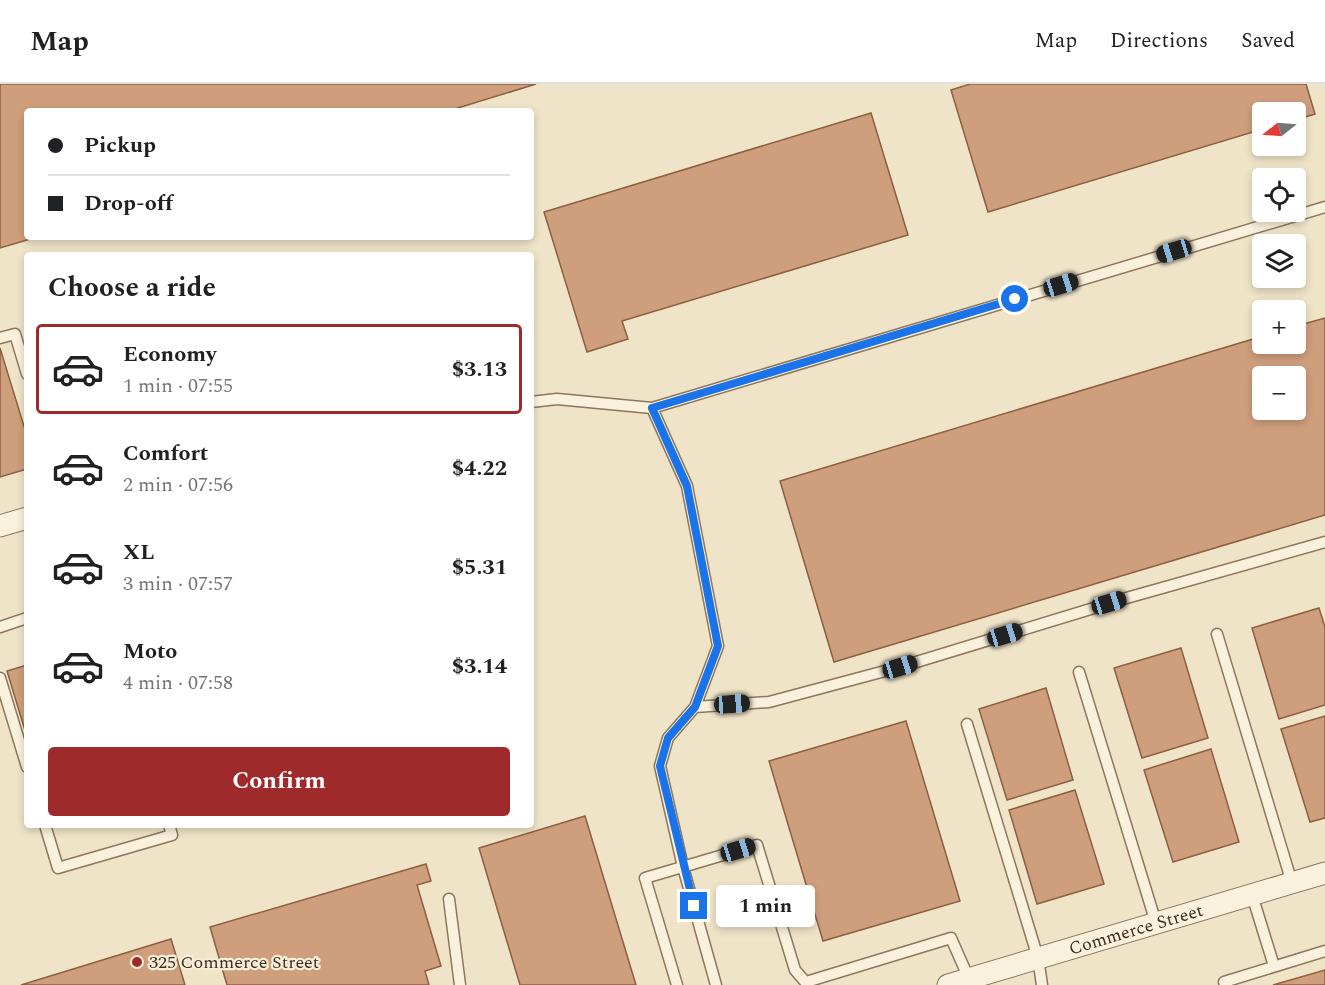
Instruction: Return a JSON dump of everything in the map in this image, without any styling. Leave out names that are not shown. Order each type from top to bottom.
[{"type":"street","points":[[0,526],[24,519]]},
{"type":"street","name":"Commerce Street","points":[[948,985],[1325,873]]},
{"type":"lane","points":[[534,402],[557,399],[652,408],[1325,207]]},
{"type":"lane","points":[[0,338],[15,334],[24,364]]},
{"type":"lane","points":[[652,408],[687,486],[718,646],[695,707],[668,738],[660,766],[683,867],[716,985]]},
{"type":"lane","points":[[695,707],[769,702],[900,667],[1130,597],[1325,542]]},
{"type":"lane","points":[[0,627],[24,619]]},
{"type":"lane","points":[[1216,634],[1292,883]]},
{"type":"lane","points":[[1079,672],[1156,923]]},
{"type":"lane","points":[[0,678],[24,757]]},
{"type":"lane","points":[[967,724],[1038,958],[1042,985]]},
{"type":"lane","points":[[46,828],[58,868],[172,835],[170,828]]},
{"type":"lane","points":[[677,985],[645,878],[757,845],[795,970],[807,984],[951,938],[969,979]]},
{"type":"lane","points":[[1252,895],[1274,966]]},
{"type":"lane","points":[[449,899],[460,985]]},
{"type":"lane","points":[[1224,982],[1325,951]]},
{"type":"building","points":[[0,84],[536,84],[458,108],[24,108],[24,240],[27,240],[0,248]]},
{"type":"building","points":[[970,84],[1306,84],[1315,114],[1306,117],[1306,102],[1252,102],[1252,132],[988,212],[951,90]]},
{"type":"building","points":[[871,113],[908,235],[622,321],[628,339],[587,352],[544,212]]},
{"type":"building","points":[[1325,318],[1325,515],[834,662],[780,481],[1252,339],[1252,354],[1306,354],[1306,323]]},
{"type":"building","points":[[0,348],[24,426],[24,470],[0,477]]},
{"type":"building","points":[[1319,608],[1325,627],[1325,705],[1279,719],[1252,628]]},
{"type":"building","points":[[1181,648],[1208,738],[1142,758],[1114,668]]},
{"type":"building","points":[[24,666],[24,727],[7,671]]},
{"type":"building","points":[[1046,688],[1073,780],[1007,800],[979,709]]},
{"type":"building","points":[[1325,716],[1325,818],[1310,822],[1281,729]]},
{"type":"building","points":[[906,721],[960,901],[823,941],[769,761]]},
{"type":"building","points":[[1211,749],[1239,842],[1173,862],[1144,770]]},
{"type":"building","points":[[1075,790],[1104,884],[1037,904],[1009,810]]},
{"type":"building","points":[[585,816],[636,985],[520,985],[479,848]]},
{"type":"building","points":[[426,864],[431,881],[417,885],[441,966],[425,971],[429,985],[227,985],[210,927]]},
{"type":"building","name":"325 Commerce Street","points":[[171,939],[185,985],[21,985]]},
{"type":"building","points":[[1325,970],[1325,985],[1273,985]]},
{"type":"place","name":"325 Commerce Street","points":[[137,962]]},
{"type":"route","points":[[694,906],[660,766],[668,738],[695,707],[718,646],[687,486],[652,408],[1015,299]]}]
